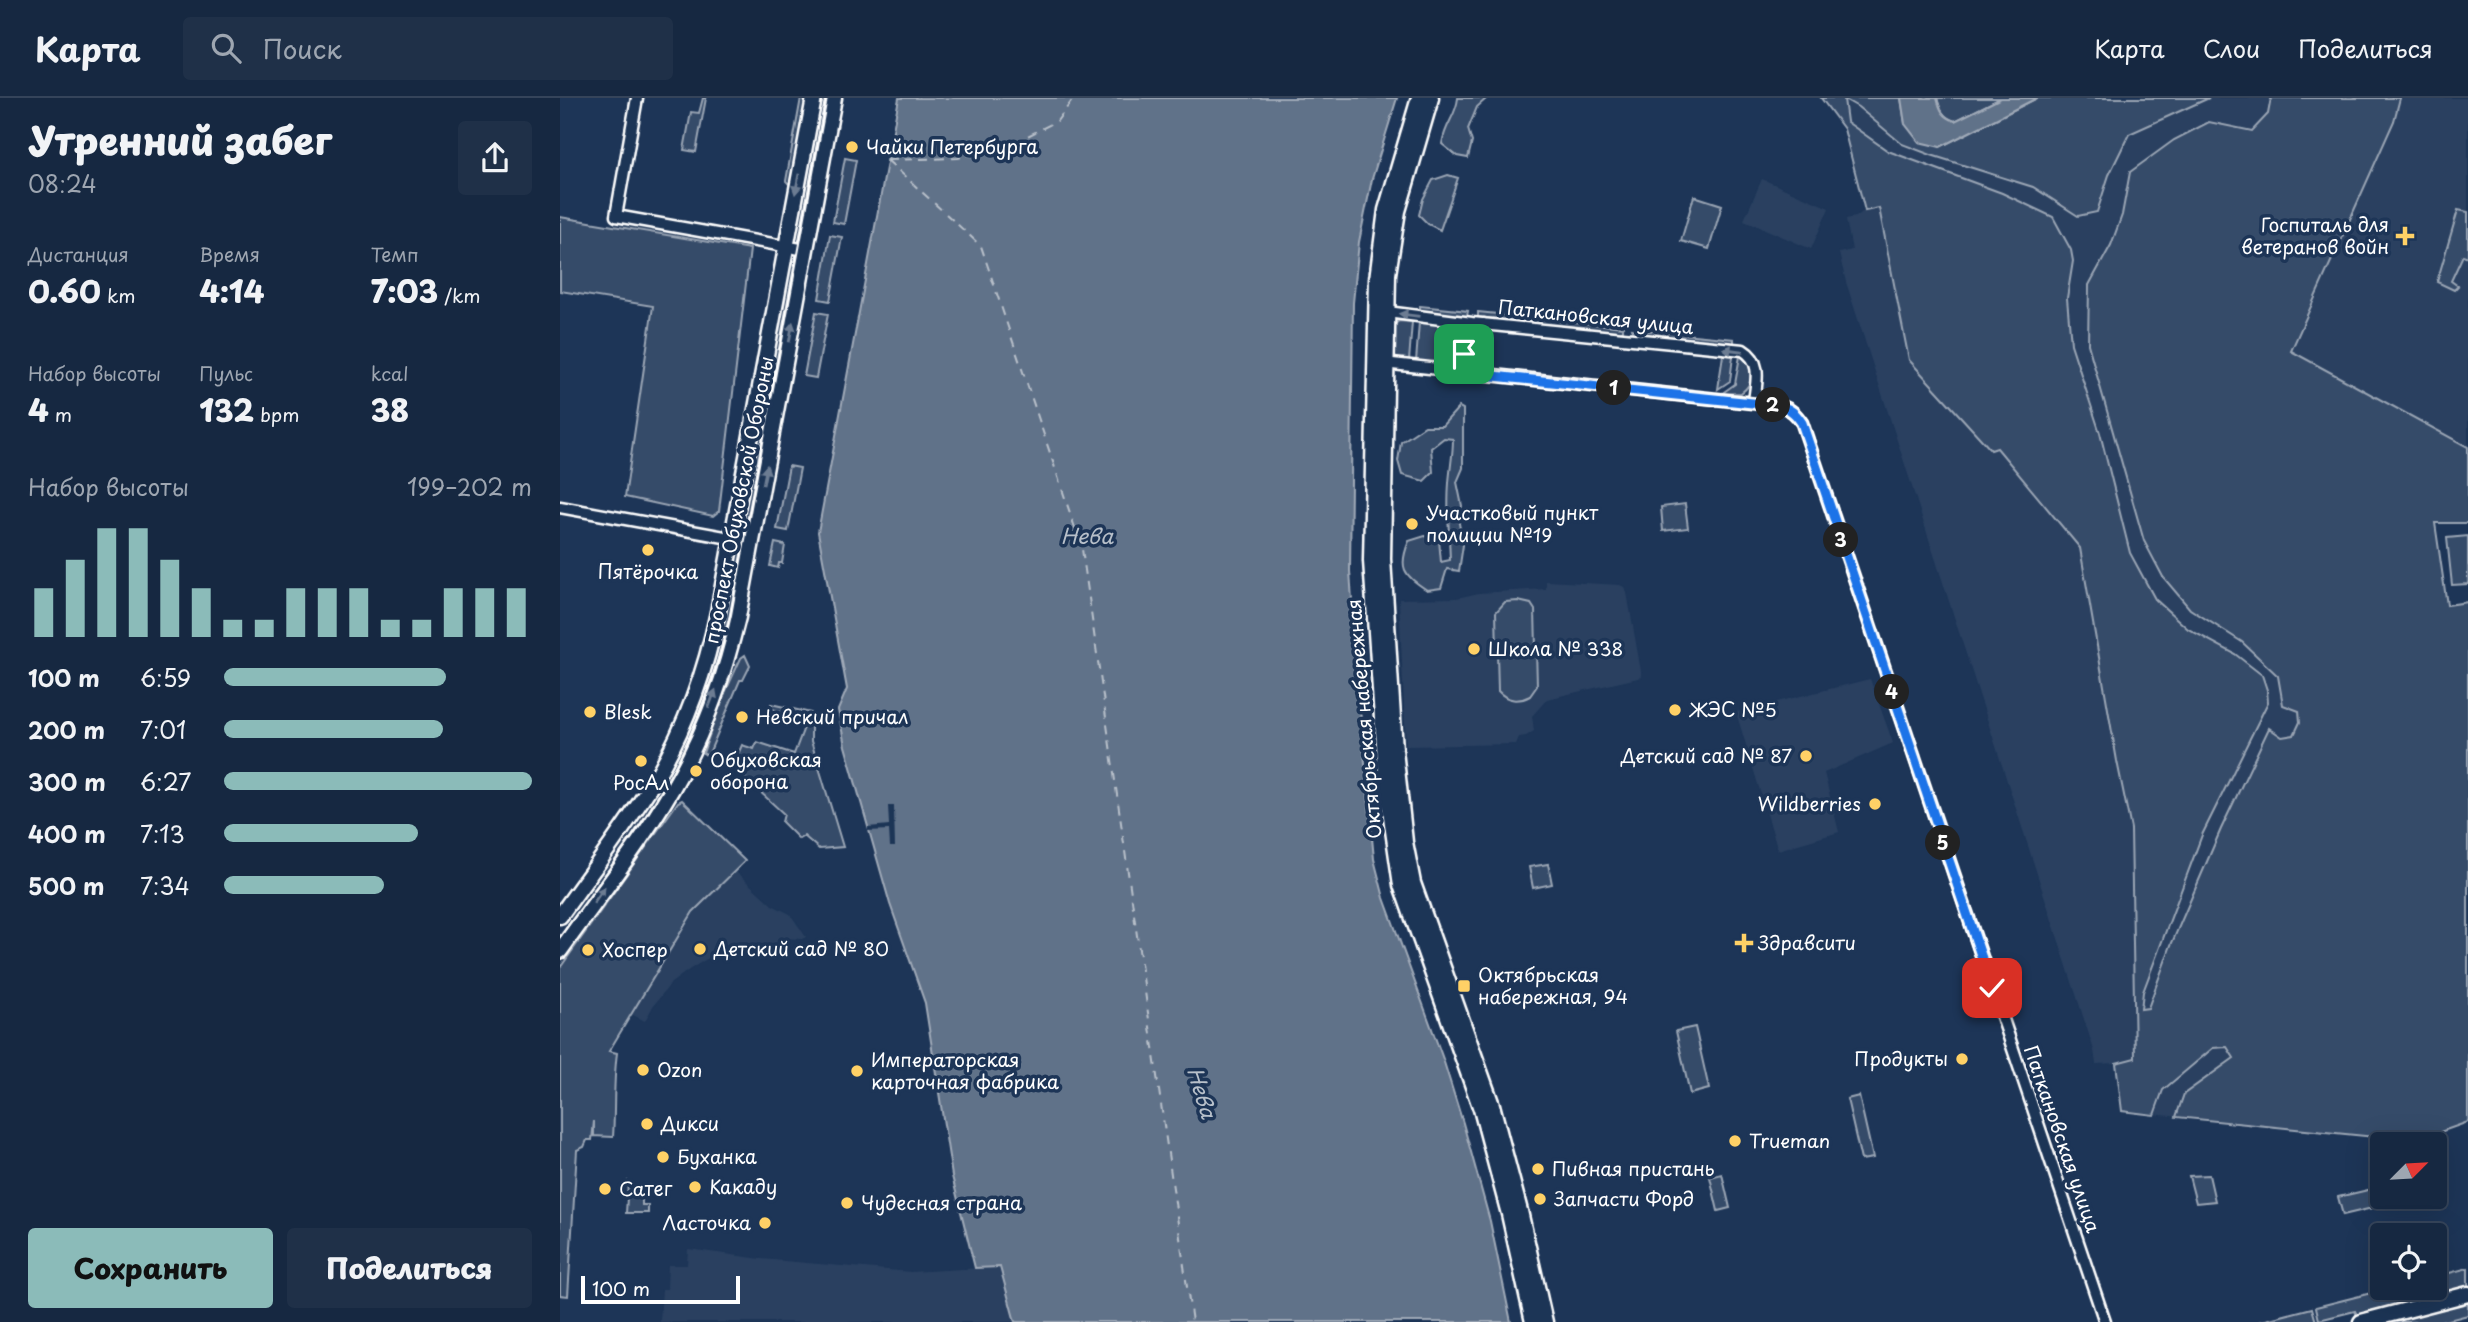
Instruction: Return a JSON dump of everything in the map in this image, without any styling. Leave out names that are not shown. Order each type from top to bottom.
[{"type":"main road","name":"проспект Обуховской Обороны","points":[[560,916],[653,782],[693,699],[713,639],[814,98]]},
{"type":"main road","name":"проспект Обуховской Обороны","points":[[560,951],[656,814],[692,752],[731,644],[834,98]]},
{"type":"main road","name":"Октябрьская набережная","points":[[1419,98],[1386,210],[1377,279],[1385,606],[1395,750],[1406,853],[1420,905],[1484,1078],[1501,1133],[1545,1322]]},
{"type":"main road","name":"Октябрьская набережная","points":[[1431,98],[1398,211],[1388,274],[1371,496],[1372,593],[1383,743],[1393,844],[1401,885],[1482,1109],[1533,1322]]},
{"type":"main road","points":[[2361,1322],[2468,1294]]},
{"type":"street","points":[[637,98],[616,216],[806,250]]},
{"type":"street","name":"Паткановская улица","points":[[1387,312],[1743,350],[1756,362],[1754,402]]},
{"type":"street","points":[[1484,375],[1472,365],[1463,348],[1468,335],[1485,323]]},
{"type":"street","name":"Паткановская улица","points":[[1381,363],[1754,402],[1790,409],[1802,423],[2105,1322]]},
{"type":"street","points":[[560,507],[752,542]]},
{"type":"shaded area","points":[[703,98],[706,98],[696,152],[684,150],[691,112],[699,113]]},
{"type":"shaded area","points":[[801,98],[807,98],[789,184],[786,181]]},
{"type":"shaded area","points":[[1458,98],[1487,98],[1477,107],[1468,129],[1472,142],[1468,158],[1457,156],[1442,144]]},
{"type":"shaded area","points":[[1821,98],[2468,98],[2468,523],[2435,523],[2447,605],[2468,602],[2468,1122],[2440,1132],[2370,1132],[2370,1136],[2122,1111],[2116,1063],[2096,1064],[2094,1050],[1846,282],[1839,253],[1852,250],[1846,219],[1856,217],[1865,210],[1844,129]]},
{"type":"shaded area","points":[[1821,98],[1901,98],[1905,124],[1940,147],[2037,98],[2209,98],[2129,134],[2109,175],[2097,212],[2078,216],[2033,187],[1902,144],[1858,107],[1844,99],[1847,122],[1888,151],[2002,193],[2053,217],[2071,250],[2073,261],[2067,298],[2071,344],[2100,433],[2130,553],[2155,599],[2188,629],[2235,654],[2262,675],[2267,690],[2268,702],[2202,835],[2143,992],[2141,1009],[2148,1008],[2171,945],[2221,829],[2269,728],[2282,737],[2294,735],[2300,722],[2299,711],[2283,705],[2278,676],[2242,642],[2190,609],[2163,577],[2144,541],[2088,344],[2089,285],[2111,245],[2122,215],[2130,172],[2174,140],[2209,122],[2252,131],[2268,114],[2271,98],[2400,98],[2394,121],[2291,351],[2468,447],[2468,523],[2435,523],[2447,605],[2468,602],[2468,1122],[2440,1132],[2370,1132],[2370,1136],[2176,1117],[2184,1094],[2234,1058],[2227,1047],[2213,1048],[2163,1090],[2154,1115],[2122,1111],[2116,1063],[2135,1058],[2131,829],[2080,548],[1997,448],[1991,450],[1909,360],[1879,208],[1865,211],[1844,129]]},
{"type":"shaded area","points":[[1937,98],[2001,98],[1955,121],[1943,112]]},
{"type":"shaded area","points":[[845,158],[856,160],[844,224],[833,222]]},
{"type":"shaded area","points":[[1448,175],[1458,178],[1440,230],[1419,215],[1423,199],[1433,180]]},
{"type":"shaded area","points":[[1762,179],[1829,208],[1811,249],[1744,220]]},
{"type":"shaded area","points":[[1694,196],[1722,205],[1709,249],[1681,241]]},
{"type":"shaded area","points":[[2458,210],[2468,212],[2468,257],[2463,255],[2451,281],[2458,286],[2454,290],[2437,282]]},
{"type":"shaded area","points":[[560,217],[750,249],[719,511],[713,516],[625,497],[653,306],[560,291]]},
{"type":"shaded area","points":[[830,235],[842,237],[830,301],[819,299]]},
{"type":"shaded area","points":[[1420,306],[1468,311],[1467,316],[1420,311]]},
{"type":"shaded area","points":[[816,312],[828,314],[816,378],[804,376]]},
{"type":"shaded area","points":[[1478,312],[1623,327],[1623,330],[1621,332],[1478,317]]},
{"type":"shaded area","points":[[1399,321],[1412,322],[1409,361],[1399,360],[1391,354],[1391,327]]},
{"type":"shaded area","points":[[1419,322],[1459,327],[1454,348],[1457,365],[1416,362]]},
{"type":"shaded area","points":[[1632,329],[1734,339],[1734,343],[1633,333]]},
{"type":"shaded area","points":[[1723,355],[1733,356],[1730,381],[1718,389]]},
{"type":"shaded area","points":[[1740,356],[1751,369],[1749,384],[1741,393],[1721,394],[1735,384]]},
{"type":"shaded area","points":[[1459,407],[1463,409],[1463,468],[1457,482],[1462,506],[1458,518],[1463,545],[1459,571],[1447,569],[1441,588],[1427,590],[1408,575],[1404,558],[1409,541],[1425,536],[1439,540],[1441,562],[1450,560],[1448,502],[1453,439],[1444,438],[1431,448],[1433,472],[1424,481],[1402,475],[1398,461],[1401,442],[1425,426],[1442,426]]},
{"type":"shaded area","points":[[789,466],[800,468],[788,531],[777,529]]},
{"type":"shaded area","points":[[1685,504],[1688,528],[1663,531],[1661,507]]},
{"type":"shaded area","points":[[2468,536],[2468,584],[2452,585],[2447,538]]},
{"type":"shaded area","points":[[775,543],[785,545],[782,563],[779,563],[778,568],[770,566]]},
{"type":"shaded area","name":"Школа № 338","points":[[1546,581],[1624,587],[1642,677],[1547,699],[1532,716],[1534,731],[1519,737],[1516,744],[1406,746],[1399,599],[1457,598],[1479,593],[1546,589]]},
{"type":"shaded area","points":[[1505,602],[1531,604],[1535,610],[1537,686],[1530,696],[1517,700],[1509,699],[1498,691],[1496,612]]},
{"type":"shaded area","points":[[745,655],[750,666],[743,680],[740,680],[708,756],[703,753],[723,697],[741,658]]},
{"type":"shaded area","name":"Детский сад № 87","points":[[1870,679],[1893,743],[1824,773],[1839,832],[1778,850],[1736,712]]},
{"type":"shaded area","points":[[771,704],[811,713],[811,741],[843,847],[819,849],[804,836],[799,839],[782,822],[784,814],[730,764],[735,761],[742,745],[754,749],[757,742],[794,754],[806,722],[770,708]]},
{"type":"shaded area","points":[[682,800],[745,861],[693,912],[609,1051],[617,1053],[613,1137],[594,1136],[594,1121],[592,1140],[587,1140],[584,1147],[577,1150],[568,1296],[560,1295],[560,968]]},
{"type":"shaded area","points":[[1548,864],[1552,884],[1533,888],[1529,867]]},
{"type":"shaded area","name":"Детский сад № 80","points":[[735,871],[772,905],[790,914],[806,937],[782,938],[777,944],[743,944],[715,954],[671,983],[645,1021],[631,1014],[694,913]]},
{"type":"shaded area","points":[[1695,1027],[1709,1089],[1690,1094],[1676,1031]]},
{"type":"shaded area","points":[[1859,1096],[1873,1158],[1861,1160],[1847,1099]]},
{"type":"shaded area","points":[[1722,1174],[1730,1208],[1718,1211],[1710,1177]]},
{"type":"shaded area","points":[[2209,1175],[2215,1201],[2196,1203],[2189,1176]]},
{"type":"shaded area","points":[[628,1182],[642,1199],[642,1205],[648,1205],[648,1213],[626,1213]]},
{"type":"shaded area","points":[[2370,1190],[2370,1209],[2343,1215],[2338,1197]]},
{"type":"shaded area","points":[[688,1249],[761,1259],[910,1272],[1000,1267],[1015,1322],[660,1322],[662,1289],[667,1289],[668,1265],[687,1265]]},
{"type":"shaded area","points":[[2468,1268],[2468,1287],[2447,1292],[2447,1274]]},
{"type":"shaded area","points":[[2370,1293],[2370,1300],[2416,1300],[2357,1315],[2355,1311],[2319,1320],[2316,1307]]},
{"type":"shaded area","points":[[2468,1301],[2468,1315],[2441,1322],[2386,1322]]},
{"type":"shaded area","points":[[2312,1308],[2316,1322],[2258,1322]]},
{"type":"water","name":"Нева","points":[[899,98],[1397,98],[1372,179],[1359,242],[1353,303],[1350,571],[1358,688],[1374,859],[1384,898],[1443,1059],[1463,1123],[1490,1221],[1511,1322],[1015,1322],[1000,1267],[975,1268],[952,1176],[925,1003],[890,904],[845,746],[838,710],[847,689],[818,532]]},
{"type":"water","points":[[1901,98],[1937,98],[1943,112],[1955,121],[2001,98],[2037,98],[1940,147],[1919,142],[1905,124]]},
{"type":"pier","points":[[888,806],[894,806],[895,847],[890,847],[889,830],[868,831],[868,827],[889,825]]},
{"type":"ferry route","points":[[888,160],[958,158],[1008,146],[1057,121],[1074,98]]},
{"type":"ferry route","points":[[887,160],[981,246],[1082,549],[1192,1322]]},
{"type":"tram line","points":[[560,937],[654,804],[687,744],[713,681],[731,615],[827,98]]},
{"type":"place","name":"Чайки Петербурга","points":[[852,147]]},
{"type":"place","name":"Госпиталь для ветеранов войн","points":[[2405,236]]},
{"type":"place","name":"Участковый пункт полиции №19","points":[[1412,524]]},
{"type":"place","name":"Пятёрочка","points":[[648,550]]},
{"type":"place","name":"Школа № 338","points":[[1474,649]]},
{"type":"place","name":"ЖЭС №5","points":[[1675,710]]},
{"type":"place","name":"Blesk","points":[[590,712]]},
{"type":"place","name":"Невский причал","points":[[742,717]]},
{"type":"place","name":"Детский сад № 87","points":[[1806,756]]},
{"type":"place","name":"РосАл","points":[[641,761]]},
{"type":"place","name":"Обуховская оборона","points":[[696,771]]},
{"type":"place","name":"Wildberries","points":[[1875,804]]},
{"type":"place","name":"Здравсити","points":[[1744,943]]},
{"type":"place","name":"Детский сад № 80","points":[[700,949]]},
{"type":"place","name":"Хоспер","points":[[588,950]]},
{"type":"place","name":"Октябрьская набережная, 94","points":[[1464,986]]},
{"type":"place","name":"Продукты","points":[[1962,1059]]},
{"type":"place","name":"Ozon","points":[[643,1070]]},
{"type":"place","name":"Императорская карточная фабрика","points":[[857,1071]]},
{"type":"place","name":"Дикси","points":[[647,1124]]},
{"type":"place","name":"Trueman","points":[[1735,1141]]},
{"type":"place","name":"Буханка","points":[[663,1157]]},
{"type":"place","name":"Пивная пристань","points":[[1538,1169]]},
{"type":"place","name":"Какаду","points":[[695,1187]]},
{"type":"place","name":"Сатег","points":[[605,1189]]},
{"type":"place","name":"Запчасти Форд","points":[[1540,1199]]},
{"type":"place","name":"Чудесная страна","points":[[847,1203]]},
{"type":"place","name":"Ласточка","points":[[765,1223]]},
{"type":"route","points":[[1464,354],[1484,375],[1754,402],[1781,406],[1796,415],[1802,423],[1992,988]]}]
